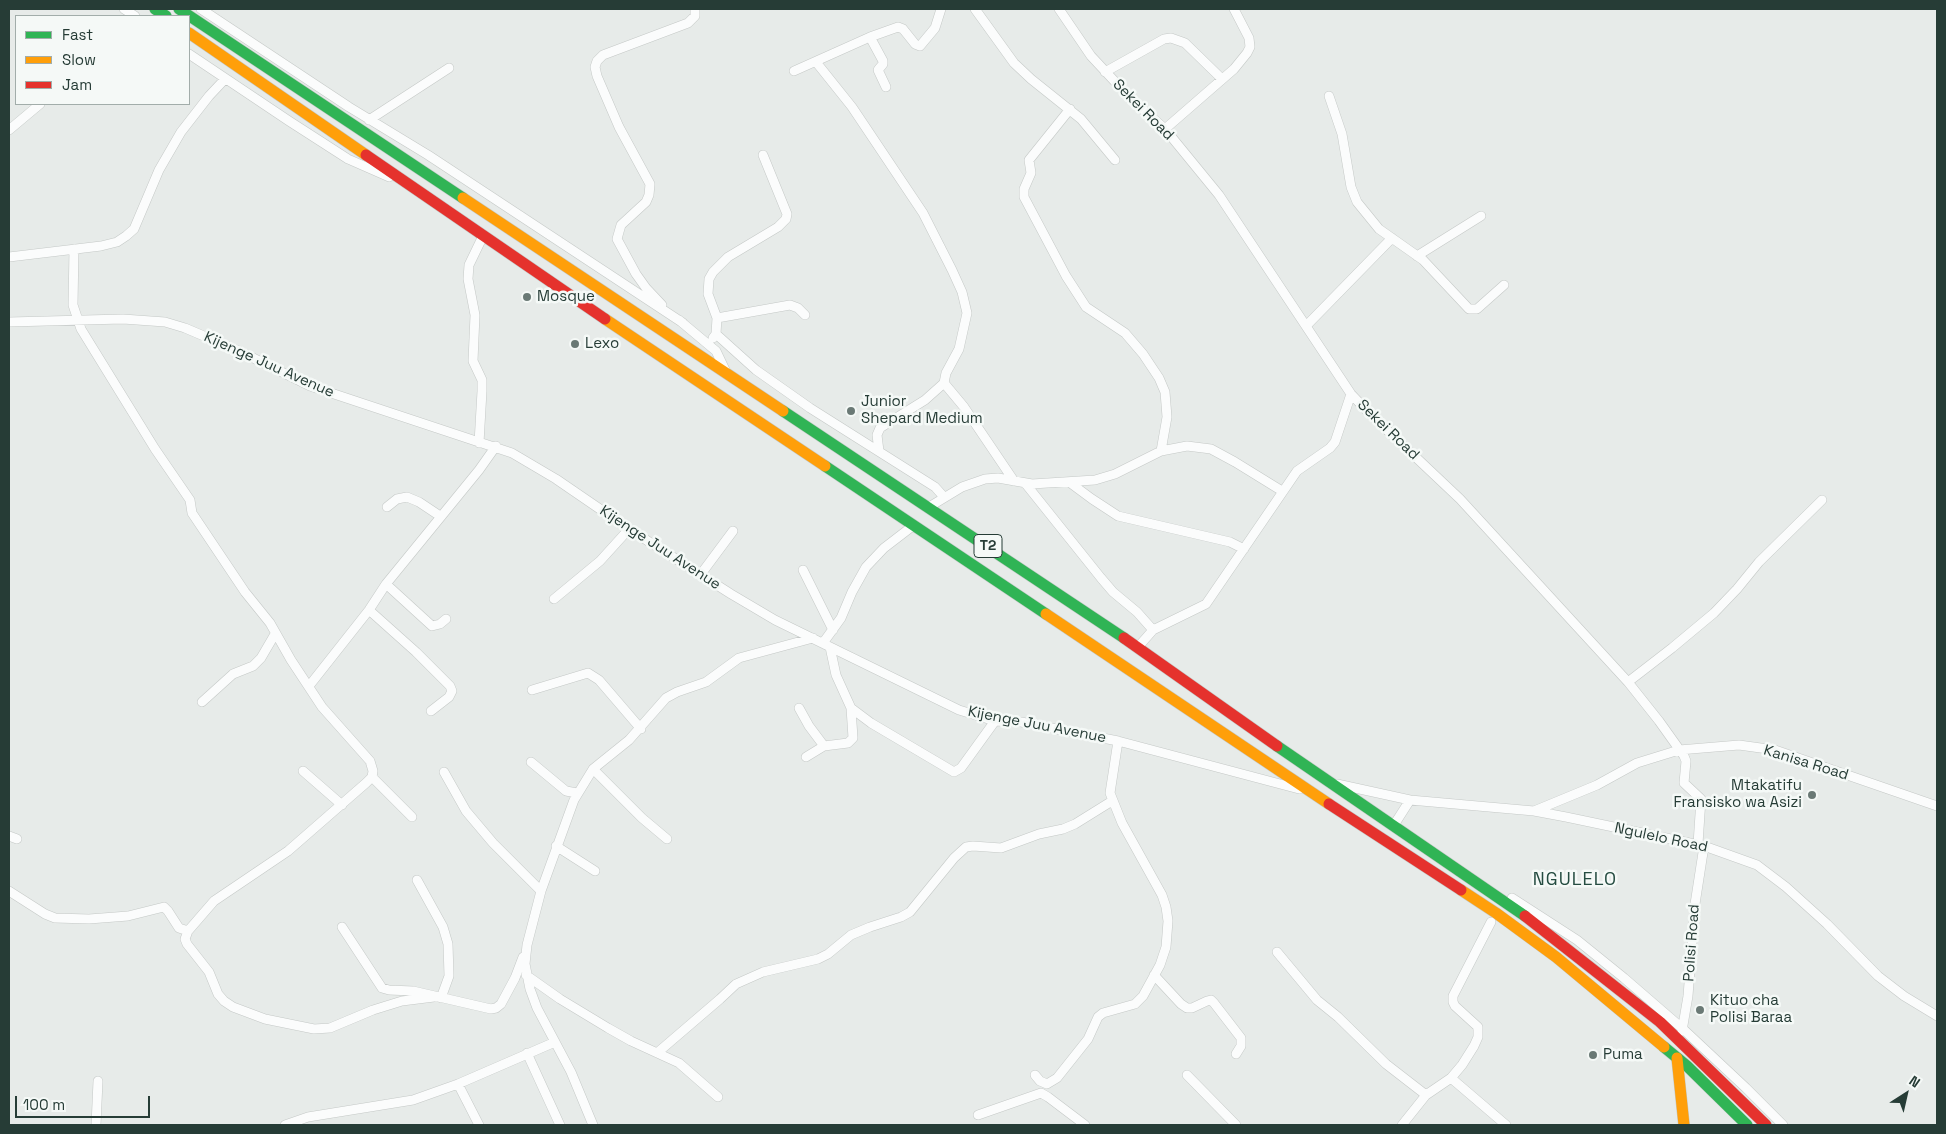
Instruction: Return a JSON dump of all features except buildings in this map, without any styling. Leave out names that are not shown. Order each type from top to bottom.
[{"type":"main road","name":"T2","points":[[190,16],[1135,645],[1330,783],[1510,904],[1609,980],[1680,1041],[1766,1125]]},
{"type":"main road","name":"T2","points":[[190,34],[483,236],[1313,793],[1496,912],[1556,957],[1677,1058],[1747,1125]]},
{"type":"main road","points":[[1116,661],[1135,645]]},
{"type":"main road","points":[[1168,696],[1182,678]]},
{"type":"main road","points":[[1677,1058],[1684,1125]]},
{"type":"street","points":[[201,9],[369,120],[428,155],[683,323]]},
{"type":"street","points":[[695,9],[695,16],[688,23],[603,55],[597,61],[595,67],[619,127],[647,175],[650,184],[646,202],[621,225],[617,239],[646,288],[660,304],[709,344],[721,359],[726,373]]},
{"type":"street","points":[[794,71],[870,37],[900,27],[915,44],[920,46],[934,28],[941,9]]},
{"type":"street","points":[[975,9],[1014,62],[1031,79],[1070,108],[1115,160]]},
{"type":"street","name":"Sekei Road","points":[[1059,9],[1076,36],[1105,72],[1165,128],[1219,194],[1351,394],[1383,427],[1460,499],[1628,682],[1659,721],[1686,760],[1684,783],[1701,799],[1701,845]]},
{"type":"street","points":[[1165,128],[1242,61],[1250,47],[1249,38],[1234,9]]},
{"type":"street","points":[[870,37],[883,61],[878,70],[886,86]]},
{"type":"street","points":[[1105,72],[1164,38],[1171,38],[1184,43],[1222,79]]},
{"type":"street","points":[[190,55],[348,159],[416,190]]},
{"type":"street","points":[[816,62],[852,106],[923,213],[962,292],[967,313],[960,349],[946,372],[944,383],[925,400],[880,428],[877,435],[879,451]]},
{"type":"street","points":[[369,120],[449,68]]},
{"type":"street","points":[[9,257],[117,242],[134,229],[152,184],[168,153],[194,115],[225,79]]},
{"type":"street","points":[[1329,96],[1342,134],[1351,187],[1357,202],[1379,229],[1417,256],[1469,309],[1477,310],[1504,285]]},
{"type":"street","points":[[9,130],[39,105]]},
{"type":"street","points":[[1070,108],[1029,160],[1031,171],[1024,189],[1024,197],[1066,276],[1086,307],[1125,333],[1143,354],[1159,378],[1165,392],[1168,417],[1161,451]]},
{"type":"street","points":[[709,344],[716,334],[717,318],[708,294],[709,279],[713,272],[728,257],[778,227],[786,219],[787,214],[763,155]]},
{"type":"street","points":[[1417,256],[1481,216]]},
{"type":"street","points":[[479,443],[482,386],[480,374],[473,361],[475,315],[468,279],[469,265],[483,236]]},
{"type":"street","points":[[1307,325],[1392,238]]},
{"type":"street","points":[[74,249],[73,305],[77,320],[155,449],[190,500],[192,513],[245,592],[270,623],[275,634],[322,707],[370,761],[373,771],[372,777],[342,805],[279,858],[221,895],[207,908],[188,931],[185,939],[187,944],[209,972],[218,994],[224,1001],[233,1007],[266,1019],[314,1028],[330,1028],[373,1010],[402,1001],[437,997]]},
{"type":"street","points":[[717,318],[790,305],[798,308],[805,314]]},
{"type":"street","name":"Kijenge Juu Avenue","points":[[9,322],[148,320],[165,322],[185,328],[239,351],[286,376],[310,386],[479,443],[496,446],[531,462],[629,529],[745,603],[959,710],[994,720],[1037,724],[1118,741],[1313,793]]},
{"type":"street","points":[[716,334],[756,370],[810,408],[938,489],[944,497]]},
{"type":"street","points":[[944,383],[964,407],[1014,481]]},
{"type":"street","points":[[1135,645],[1152,630],[1205,605],[1297,471],[1330,448],[1335,442],[1351,394]]},
{"type":"street","points":[[309,686],[369,610],[386,584],[479,470],[496,446]]},
{"type":"street","points":[[929,507],[962,487],[985,479],[998,478],[1025,483],[1069,482],[1106,478],[1161,451],[1187,446],[1211,449],[1282,491]]},
{"type":"street","points":[[1069,482],[1118,516],[1230,542],[1244,549]]},
{"type":"street","points":[[1025,483],[1113,592],[1137,612],[1152,630]]},
{"type":"street","points":[[387,507],[397,499],[407,497],[419,502],[440,516]]},
{"type":"street","points":[[1628,682],[1714,613],[1760,562],[1822,500]]},
{"type":"street","points":[[806,757],[824,746],[852,741],[851,708],[836,675],[826,645],[866,567],[884,548],[914,525]]},
{"type":"street","points":[[554,599],[600,561],[629,529]]},
{"type":"street","points":[[701,574],[733,531]]},
{"type":"street","points":[[803,570],[833,630]]},
{"type":"street","points":[[386,584],[432,626],[440,624],[446,619]]},
{"type":"street","points":[[369,610],[410,646],[450,686],[452,691],[449,697],[431,711]]},
{"type":"street","points":[[202,702],[233,674],[253,666],[261,658],[275,634]]},
{"type":"street","points":[[342,927],[380,986],[389,990],[412,991],[491,1009],[496,1008],[501,1004],[515,978],[527,945],[541,890],[556,846],[577,793],[593,769],[641,729],[654,709],[666,698],[706,682],[739,658],[813,638]]},
{"type":"street","points":[[532,690],[588,673],[599,680],[641,729]]},
{"type":"street","points":[[799,708],[809,726],[824,746]]},
{"type":"street","points":[[851,708],[872,723],[954,772],[961,768],[994,720]]},
{"type":"street","points":[[1035,1075],[1040,1081],[1047,1084],[1057,1078],[1088,1039],[1098,1017],[1104,1013],[1135,1004],[1143,996],[1166,947],[1168,921],[1162,895],[1135,848],[1112,801],[1110,784],[1118,741]]},
{"type":"street","name":"Kanisa Road","points":[[1534,811],[1597,784],[1637,763],[1679,750],[1739,745],[1775,750],[1937,806]]},
{"type":"street","points":[[530,762],[566,791],[577,793]]},
{"type":"street","points":[[593,769],[642,818],[667,839]]},
{"type":"street","points":[[303,772],[342,805]]},
{"type":"street","points":[[444,772],[466,812],[541,890]]},
{"type":"street","points":[[372,777],[412,817]]},
{"type":"street","name":"Ngulelo Road","points":[[1330,783],[1410,800],[1534,811],[1701,845],[1757,866],[1786,887],[1827,924],[1878,976],[1904,996],[1937,1016]]},
{"type":"street","points":[[1394,826],[1410,800]]},
{"type":"street","points":[[657,1053],[720,1000],[736,984],[763,972],[818,959],[828,954],[851,935],[910,912],[954,858],[966,847],[1000,848],[1039,834],[1063,829],[1075,824],[1112,801]]},
{"type":"street","name":"Polisi Road","points":[[1680,1041],[1688,996],[1701,845]]},
{"type":"street","points":[[556,846],[595,871]]},
{"type":"street","points":[[1461,870],[1528,907],[1577,940],[1683,1028],[1783,1125]]},
{"type":"street","points":[[416,880],[443,927],[448,944],[449,976],[437,997]]},
{"type":"street","points":[[9,891],[45,914],[55,918],[89,919],[128,916],[164,907],[179,928],[188,931]]},
{"type":"street","points":[[1402,1125],[1426,1095],[1451,1078],[1470,1052],[1479,1031],[1475,1023],[1455,1006],[1453,996],[1491,922]]},
{"type":"street","points":[[527,945],[526,975],[538,1008],[571,1072],[593,1125]]},
{"type":"street","points":[[1277,952],[1317,1000],[1338,1017],[1386,1064],[1426,1095]]},
{"type":"street","points":[[526,975],[586,1015],[631,1041],[679,1063],[718,1097]]},
{"type":"street","points":[[1154,975],[1187,1008],[1192,1008],[1207,1000],[1211,1000],[1241,1038],[1241,1046],[1236,1054]]},
{"type":"street","points":[[285,1125],[413,1100],[458,1084],[556,1042]]},
{"type":"street","points":[[526,1054],[560,1125]]},
{"type":"street","points":[[1187,1075],[1236,1125]]},
{"type":"street","points":[[1451,1078],[1506,1125]]},
{"type":"street","points":[[96,1125],[98,1081]]},
{"type":"street","points":[[458,1084],[479,1125]]},
{"type":"street","points":[[978,1115],[1040,1093],[1085,1125]]},
{"type":"traffic: fast","points":[[155,9],[164,15]]},
{"type":"traffic: fast","points":[[179,9],[188,15]]},
{"type":"traffic: fast","points":[[190,16],[463,198]]},
{"type":"traffic: fast","points":[[783,411],[1124,638]]},
{"type":"traffic: fast","points":[[825,466],[1046,614]]},
{"type":"traffic: fast","points":[[1277,746],[1525,916]]},
{"type":"traffic: fast","points":[[1664,1047],[1687,1066],[1747,1125]]},
{"type":"traffic: slow","points":[[190,34],[366,155]]},
{"type":"traffic: slow","points":[[463,198],[783,411]]},
{"type":"traffic: slow","points":[[605,319],[825,466]]},
{"type":"traffic: slow","points":[[1046,614],[1329,804]]},
{"type":"traffic: slow","points":[[1461,890],[1556,957],[1664,1047]]},
{"type":"traffic: slow","points":[[1677,1058],[1684,1125]]},
{"type":"traffic: jam","points":[[366,155],[605,319]]},
{"type":"traffic: jam","points":[[1124,638],[1277,746]]},
{"type":"traffic: jam","points":[[1329,804],[1461,890]]},
{"type":"traffic: jam","points":[[1525,916],[1660,1022],[1766,1125]]},
{"type":"place","name":"Mosque","points":[[527,297]]},
{"type":"place","name":"Lexo","points":[[575,344]]},
{"type":"place","name":"Junior Shepard Medium","points":[[851,411]]},
{"type":"place","name":"Mtakatifu Fransisko wa Asizi","points":[[1812,795]]},
{"type":"place","name":"Kituo cha Polisi Baraa","points":[[1700,1010]]},
{"type":"place","name":"Puma","points":[[1593,1055]]},
{"type":"district","name":"NGULELO","points":[[1575,880]]}]
